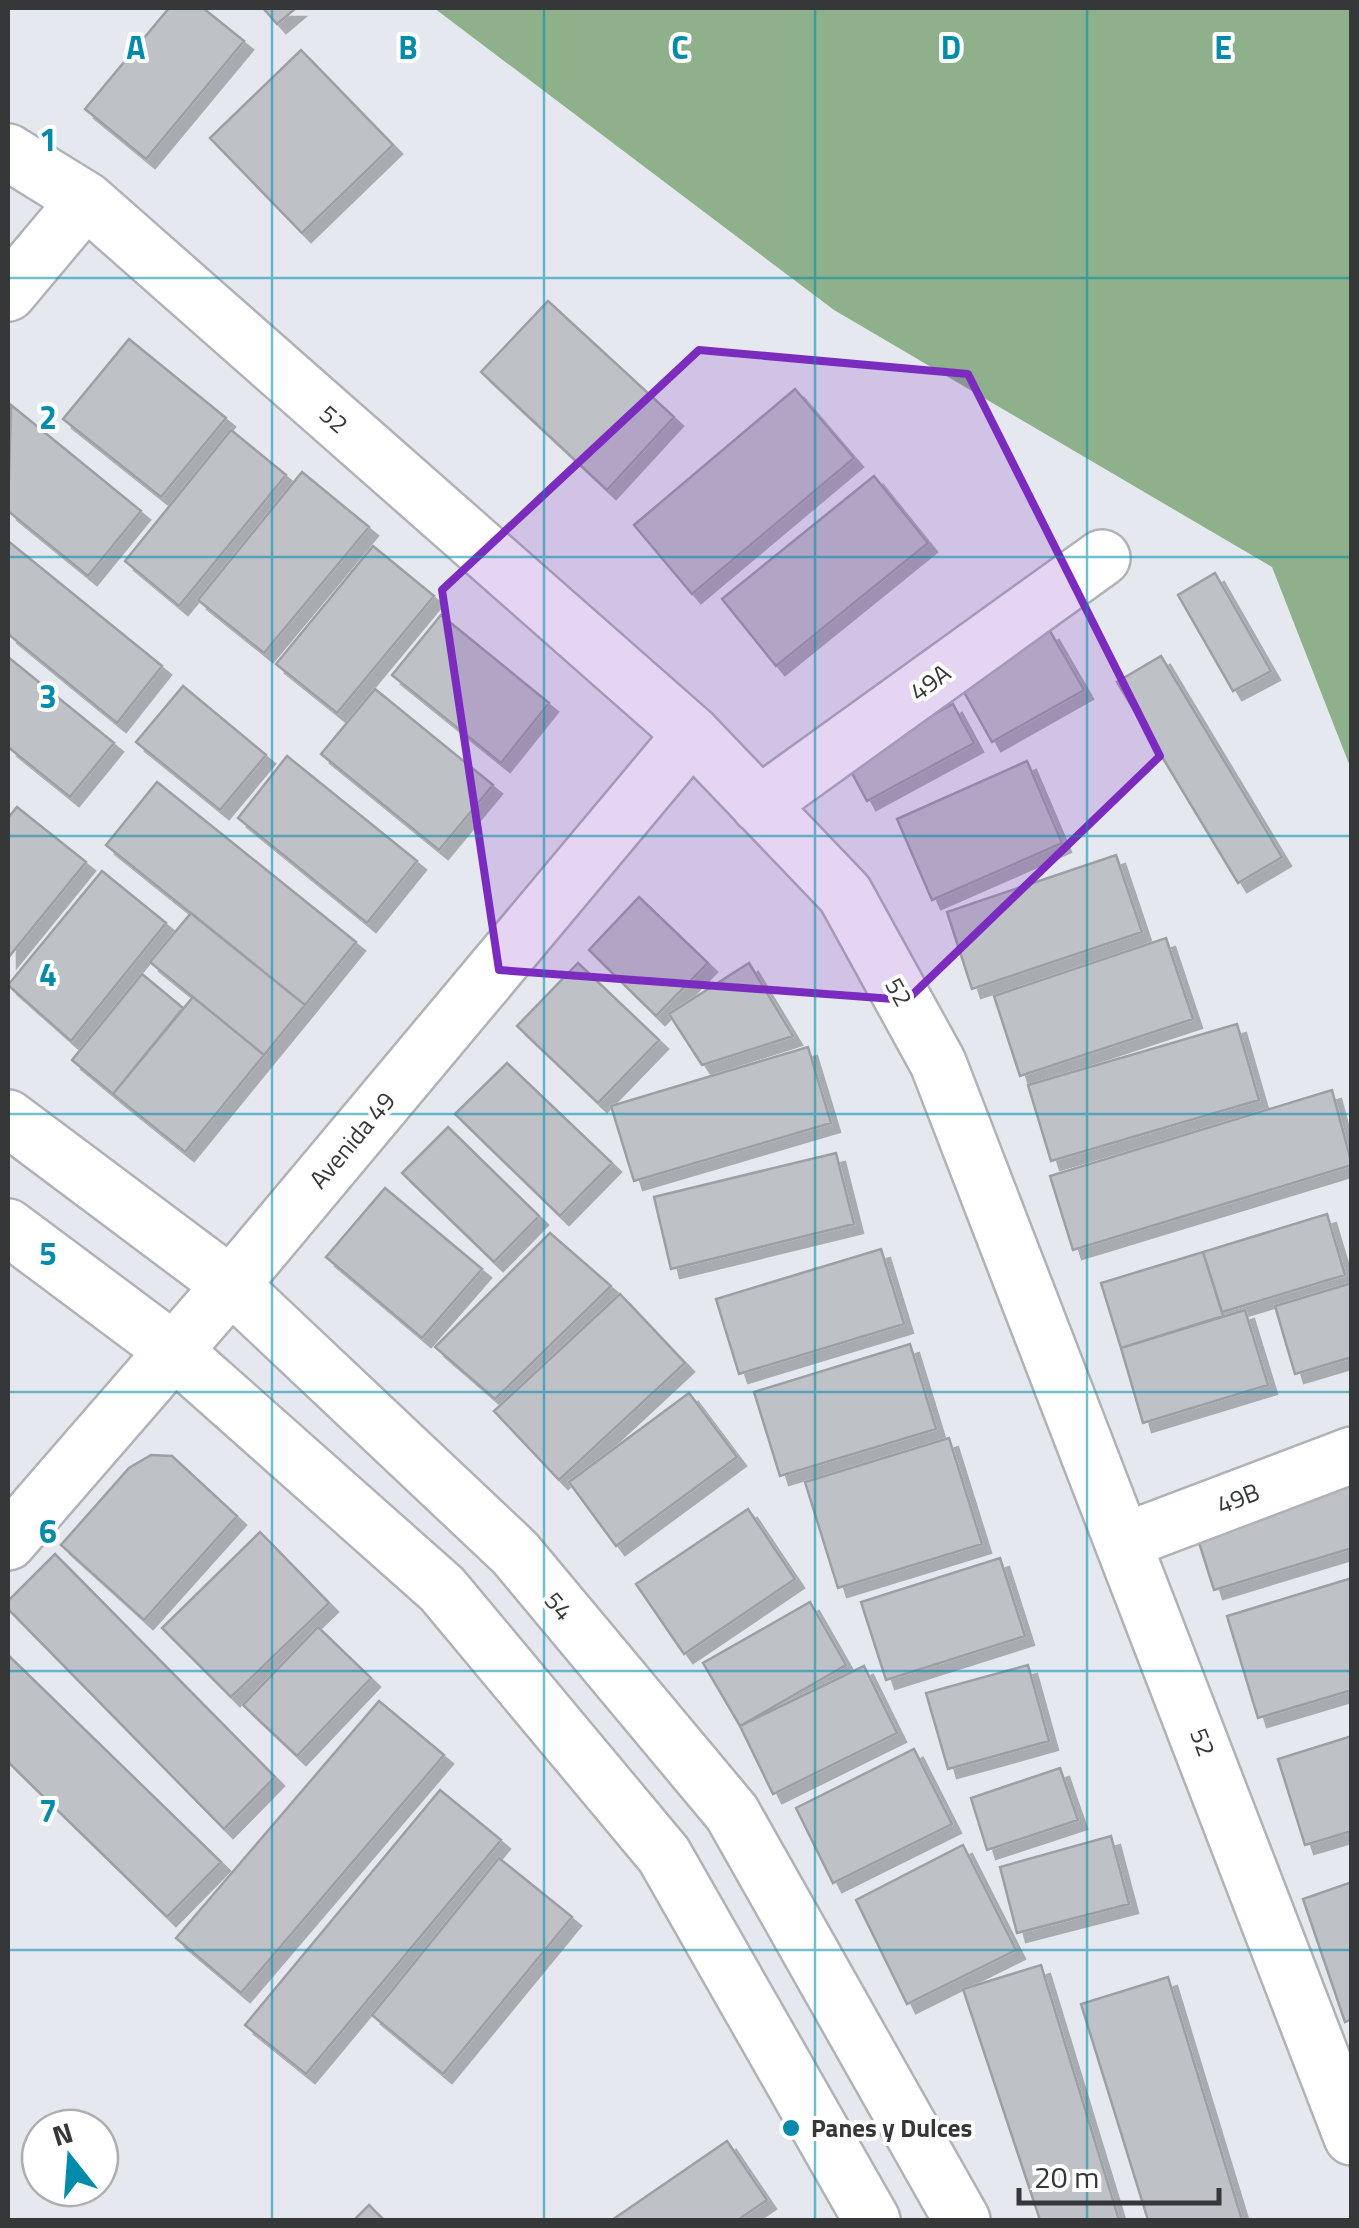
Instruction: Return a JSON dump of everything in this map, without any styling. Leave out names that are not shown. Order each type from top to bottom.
[{"type":"street","name":"52","points":[[8,152],[86,200],[692,734],[845,894],[938,1062],[1352,2137]]},
{"type":"street","points":[[8,294],[86,200]]},
{"type":"street","name":"49A","points":[[759,805],[1102,558]]},
{"type":"street","name":"Avenida 49","points":[[8,1542],[230,1285],[692,734]]},
{"type":"street","name":"54","points":[[8,1118],[230,1285],[515,1553],[732,1813],[962,2220]]},
{"type":"street","points":[[8,1227],[174,1350],[442,1589],[664,1855],[872,2220]]},
{"type":"street","name":"49B","points":[[1125,1541],[1352,1455]]},
{"type":"highlighted area","points":[[699,350],[968,374],[1160,756],[907,1000],[499,970],[442,590]]},
{"type":"green space","points":[[434,8],[1351,8],[1351,769],[1272,567],[834,310]]},
{"type":"building","points":[[169,8],[203,8],[244,41],[146,159],[85,109]]},
{"type":"building","points":[[263,8],[296,8],[277,24]]},
{"type":"building","points":[[301,50],[393,145],[302,233],[210,138]]},
{"type":"building","points":[[548,301],[674,417],[607,490],[481,372]]},
{"type":"building","points":[[129,339],[226,418],[161,497],[63,419]]},
{"type":"building","points":[[795,389],[854,458],[692,594],[634,525]]},
{"type":"building","points":[[11,405],[141,511],[88,576],[8,511]]},
{"type":"building","points":[[231,430],[286,475],[179,606],[125,561]]},
{"type":"building","points":[[302,472],[369,527],[264,653],[198,600]]},
{"type":"building","points":[[874,476],[928,543],[776,666],[722,599]]},
{"type":"building","points":[[8,541],[162,666],[117,723],[8,634]]},
{"type":"building","points":[[373,546],[434,596],[337,713],[276,664]]},
{"type":"building","points":[[1215,573],[1271,671],[1233,691],[1178,595]]},
{"type":"building","points":[[441,615],[549,703],[501,763],[392,675]]},
{"type":"building","points":[[1050,631],[1084,690],[992,742],[959,683]]},
{"type":"building","points":[[1161,656],[1282,857],[1238,883],[1117,682]]},
{"type":"building","points":[[8,657],[114,743],[70,797],[8,747]]},
{"type":"building","points":[[183,686],[266,755],[220,810],[136,742]]},
{"type":"building","points":[[375,689],[493,785],[439,850],[321,754]]},
{"type":"building","points":[[953,704],[974,743],[867,801],[846,762]]},
{"type":"building","points":[[287,756],[417,861],[367,923],[238,818]]},
{"type":"building","points":[[1027,761],[1062,843],[932,900],[897,819]]},
{"type":"building","points":[[157,782],[356,942],[305,1005],[106,845]]},
{"type":"building","points":[[17,807],[86,862],[8,958],[8,818]]},
{"type":"building","points":[[1116,855],[1142,932],[972,989],[947,912]]},
{"type":"building","points":[[102,871],[166,923],[71,1041],[8,985]]},
{"type":"building","points":[[639,897],[708,963],[656,1016],[589,950]]},
{"type":"building","points":[[191,913],[305,1005],[264,1055],[150,962]]},
{"type":"building","points":[[1166,938],[1193,1019],[1020,1076],[994,996]]},
{"type":"building","points":[[578,963],[659,1040],[598,1103],[517,1026]]},
{"type":"building","points":[[749,963],[793,1036],[702,1065],[669,1014]]},
{"type":"building","points":[[142,974],[183,1008],[113,1094],[72,1060]]},
{"type":"building","points":[[193,997],[264,1055],[185,1152],[113,1094]]},
{"type":"building","points":[[1237,1024],[1259,1100],[1051,1161],[1028,1085]]},
{"type":"building","points":[[808,1047],[831,1123],[634,1181],[611,1106]]},
{"type":"building","points":[[507,1063],[612,1163],[560,1216],[455,1114]]},
{"type":"building","points":[[1332,1090],[1352,1165],[1073,1250],[1050,1176]]},
{"type":"building","points":[[448,1127],[539,1216],[494,1262],[402,1173]]},
{"type":"building","points":[[836,1153],[854,1224],[671,1269],[654,1197]]},
{"type":"building","points":[[385,1188],[482,1269],[422,1338],[326,1257]]},
{"type":"building","points":[[1327,1214],[1345,1275],[1222,1312],[1203,1252]]},
{"type":"building","points":[[550,1233],[611,1286],[495,1399],[435,1347]]},
{"type":"building","points":[[881,1249],[904,1324],[739,1374],[716,1299]]},
{"type":"building","points":[[1203,1252],[1223,1316],[1121,1348],[1101,1283]]},
{"type":"building","points":[[1352,1283],[1352,1357],[1295,1374],[1275,1306]]},
{"type":"building","points":[[620,1294],[685,1363],[559,1480],[494,1411]]},
{"type":"building","points":[[1245,1310],[1268,1385],[1143,1423],[1121,1348]]},
{"type":"building","points":[[910,1344],[936,1429],[780,1476],[754,1392]]},
{"type":"building","points":[[689,1393],[737,1457],[616,1546],[569,1482]]},
{"type":"building","points":[[949,1438],[982,1544],[838,1588],[805,1482]]},
{"type":"building","points":[[151,1455],[172,1456],[237,1516],[144,1620],[61,1545],[129,1468]]},
{"type":"building","points":[[1352,1482],[1352,1548],[1214,1590],[1195,1530]]},
{"type":"building","points":[[748,1509],[795,1579],[684,1654],[636,1584]]},
{"type":"building","points":[[260,1532],[329,1603],[231,1697],[162,1628]]},
{"type":"building","points":[[55,1554],[275,1777],[224,1829],[8,1609],[8,1601]]},
{"type":"building","points":[[1000,1558],[1025,1636],[886,1680],[861,1602]]},
{"type":"building","points":[[1352,1578],[1352,1690],[1258,1718],[1227,1616]]},
{"type":"building","points":[[810,1602],[846,1665],[740,1726],[703,1663]]},
{"type":"building","points":[[318,1627],[371,1678],[297,1756],[243,1705]]},
{"type":"building","points":[[8,1655],[221,1862],[167,1917],[8,1762]]},
{"type":"building","points":[[1028,1665],[1049,1741],[948,1769],[926,1693]]},
{"type":"building","points":[[864,1666],[897,1733],[773,1794],[740,1726]]},
{"type":"building","points":[[379,1701],[444,1755],[241,1993],[176,1938]]},
{"type":"building","points":[[1352,1736],[1352,1831],[1305,1845],[1278,1759]]},
{"type":"building","points":[[914,1749],[952,1824],[833,1883],[796,1808]]},
{"type":"building","points":[[1060,1768],[1078,1820],[987,1850],[971,1798]]},
{"type":"building","points":[[440,1790],[501,1840],[306,2074],[245,2025]]},
{"type":"building","points":[[1111,1836],[1129,1904],[1017,1933],[1000,1867]]},
{"type":"building","points":[[963,1845],[1016,1950],[907,2004],[856,1900]]},
{"type":"building","points":[[499,1858],[572,1917],[443,2074],[372,2015]]},
{"type":"building","points":[[1352,1882],[1352,2019],[1345,2022],[1303,1899]]},
{"type":"building","points":[[1041,1965],[1119,2220],[1040,2220],[963,1989]]},
{"type":"building","points":[[1168,1977],[1242,2220],[1148,2220],[1081,2004]]},
{"type":"building","points":[[727,2141],[767,2200],[738,2220],[612,2220]]},
{"type":"building","points":[[369,2205],[384,2220],[354,2220]]},
{"type":"place","name":"Panes y Dulces","points":[[791,2128]]}]
